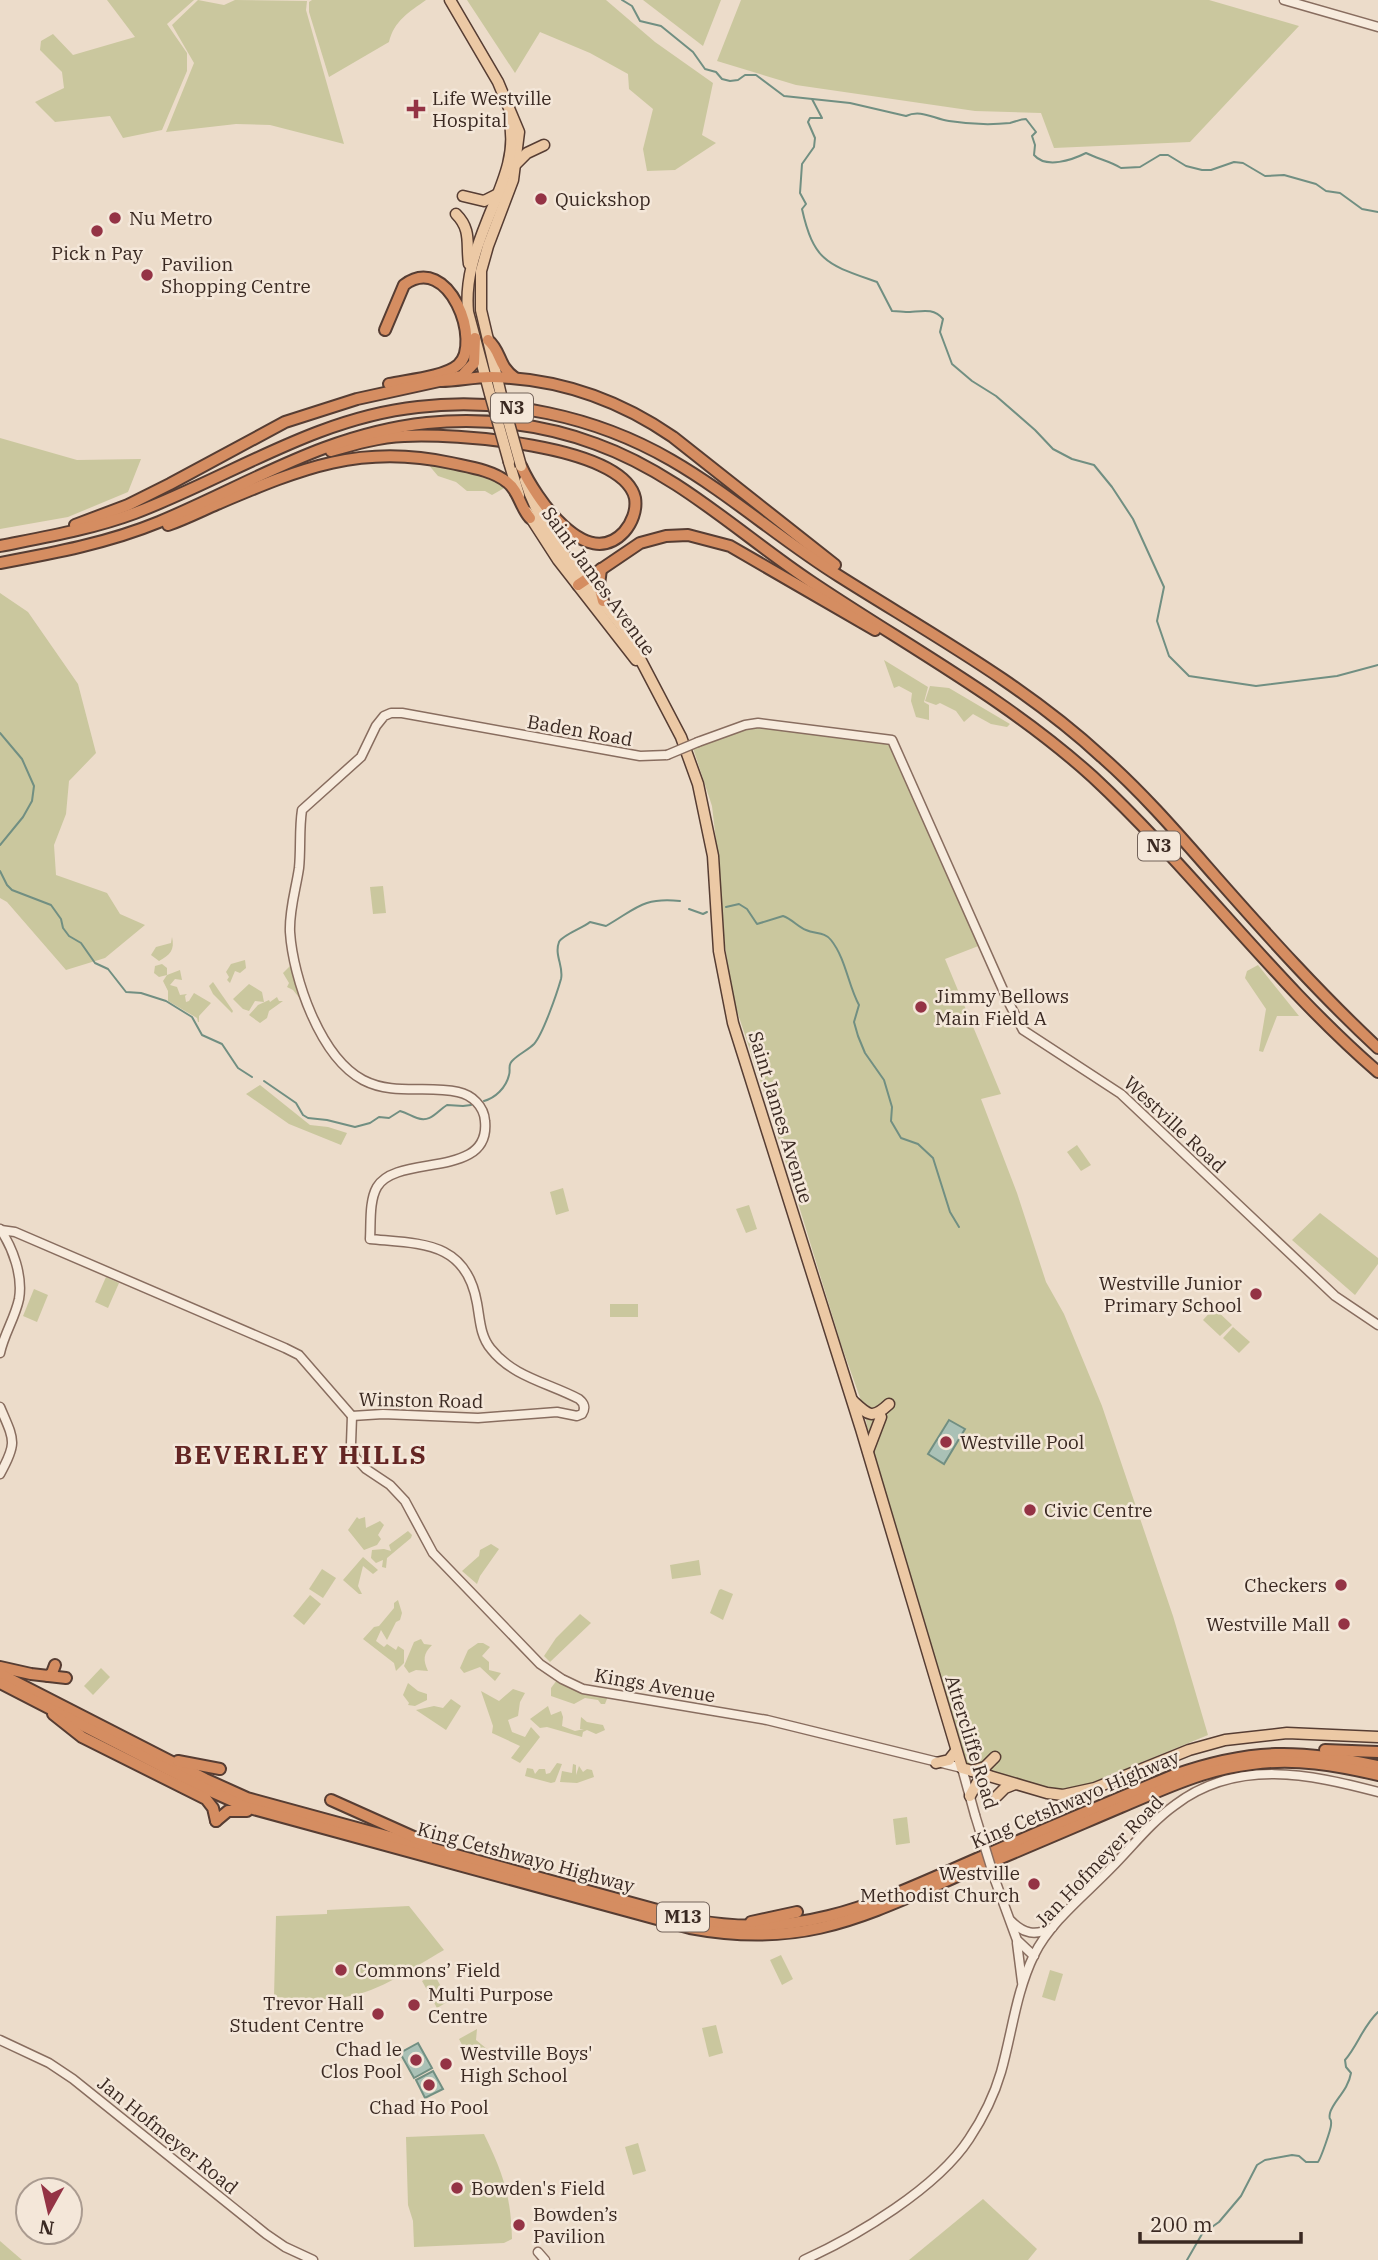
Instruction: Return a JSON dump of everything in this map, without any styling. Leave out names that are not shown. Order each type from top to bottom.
[{"type":"highway","points":[[40,538],[128,505],[299,412],[363,390],[451,370],[461,362],[467,351],[468,343],[456,302],[445,286],[429,279],[420,278],[404,285],[384,330]]},
{"type":"highway","points":[[285,422],[357,399],[462,376],[471,368],[476,358],[475,338]]},
{"type":"highway","points":[[488,341],[496,350],[504,369],[515,378]]},
{"type":"highway","points":[[441,381],[491,377],[546,382],[592,394],[650,421],[906,618]]},
{"type":"highway","name":"N3","points":[[0,546],[109,522],[137,512],[292,442],[356,418],[422,406],[478,404],[575,419],[617,433],[655,451],[713,486],[835,574],[1029,696],[1104,758],[1175,831],[1300,972],[1378,1048]]},
{"type":"highway","name":"N3","points":[[0,563],[86,546],[128,534],[329,444],[378,430],[443,422],[485,422],[555,432],[608,448],[661,475],[808,580],[1009,709],[1093,778],[1321,1020],[1378,1072]]},
{"type":"highway","points":[[246,481],[333,450],[377,439],[417,435],[474,439],[558,451],[612,470],[625,479],[632,490],[635,501],[631,523],[622,535],[611,542],[597,544],[580,540],[537,496],[521,466]]},
{"type":"highway","points":[[128,534],[172,524],[305,469],[344,459],[373,456],[430,459],[493,475],[513,487],[530,518]]},
{"type":"highway","points":[[581,583],[640,543],[666,536],[688,535],[730,546],[861,623],[916,649]]},
{"type":"highway","points":[[601,569],[599,585],[603,601]]},
{"type":"highway","points":[[48,1676],[52,1674],[55,1665]]},
{"type":"highway","points":[[0,1667],[66,1678]]},
{"type":"highway","name":"King Cetshwayo Highway","points":[[0,1674],[247,1798],[690,1928],[741,1935],[794,1933],[862,1917],[1188,1779],[1220,1769],[1273,1761],[1309,1763],[1378,1775]]},
{"type":"highway","name":"King Cetshwayo Highway","points":[[0,1683],[246,1807],[694,1920],[735,1926],[790,1925],[852,1911],[1174,1775],[1242,1756],[1282,1752],[1326,1755],[1378,1766]]},
{"type":"highway","points":[[43,1704],[82,1737],[206,1799],[213,1808],[216,1821],[228,1811],[248,1812],[412,1856],[450,1859]]},
{"type":"highway","points":[[1282,1752],[1316,1749],[1378,1752]]},
{"type":"highway","points":[[167,1759],[220,1769]]},
{"type":"highway","points":[[1250,1764],[1308,1766],[1378,1782]]},
{"type":"highway","points":[[331,1800],[450,1859]]},
{"type":"highway","points":[[735,1926],[796,1912]]},
{"type":"main road","points":[[450,0],[493,71],[505,99]]},
{"type":"main road","name":"Saint James Avenue","points":[[505,99],[519,132],[516,164],[481,271],[480,305],[488,341],[490,394],[517,489],[530,518],[546,544],[581,583],[603,601],[626,632],[681,737],[698,784],[713,856],[719,951],[733,1023],[868,1451],[890,1530]]},
{"type":"main road","name":"Saint James Avenue","points":[[505,99],[512,132],[506,172],[470,271],[467,300],[475,338],[501,395],[521,466],[542,520],[581,583],[646,673]]},
{"type":"main road","points":[[516,164],[527,153],[544,145]]},
{"type":"main road","points":[[463,196],[484,201],[498,194]]},
{"type":"main road","points":[[456,214],[466,226],[470,271]]},
{"type":"main road","points":[[852,1400],[865,1413],[873,1415],[880,1413],[889,1404]]},
{"type":"main road","points":[[868,1451],[881,1417]]},
{"type":"main road","name":"Attercliffe Road","points":[[890,1530],[956,1751],[966,1770]]},
{"type":"main road","points":[[966,1770],[1054,1794],[1075,1794],[1189,1750],[1225,1740],[1287,1733],[1378,1737]]},
{"type":"main road","points":[[936,1763],[949,1760],[956,1751]]},
{"type":"main road","points":[[966,1770],[985,1767],[995,1758]]},
{"type":"main road","points":[[970,1796],[975,1785],[989,1776]]},
{"type":"main road","points":[[997,1796],[1005,1788],[1015,1784]]},
{"type":"street","points":[[1284,0],[1378,27]]},
{"type":"street","name":"Baden Road","points":[[369,1239],[373,1199],[382,1181],[390,1176],[453,1161],[471,1153],[483,1136],[485,1116],[481,1107],[473,1100],[457,1092],[383,1088],[361,1079],[336,1056],[323,1035],[301,991],[294,966],[290,930],[299,868],[302,810],[357,762],[385,715],[394,713],[640,756],[667,755],[736,727],[754,723],[892,740]]},
{"type":"street","name":"Westville Road","points":[[892,740],[1023,1030],[1121,1094],[1335,1296],[1378,1325]]},
{"type":"street","points":[[0,1230],[16,1264],[19,1300],[0,1353]]},
{"type":"street","name":"Winston Road","points":[[0,1230],[15,1232],[299,1355],[352,1416],[383,1414],[490,1418],[557,1412],[577,1416],[582,1414],[584,1409],[579,1399],[509,1367],[494,1353],[482,1334],[473,1285],[454,1257],[428,1245],[369,1239]]},
{"type":"street","points":[[0,1407],[14,1440],[0,1474]]},
{"type":"street","name":"Kings Avenue","points":[[352,1416],[351,1444],[357,1461],[398,1492],[433,1553],[541,1664],[562,1679],[583,1689],[767,1720],[966,1770]]},
{"type":"street","name":"Attercliffe Road","points":[[966,1770],[975,1815],[995,1880],[1016,1936],[1023,1947],[1034,1956]]},
{"type":"street","name":"Jan Hofmeyer Road","points":[[804,2260],[843,2241],[875,2221],[929,2181],[958,2153],[985,2113],[994,2094],[1022,1988],[1034,1956],[1056,1926],[1157,1820],[1187,1796],[1211,1785],[1252,1775],[1292,1774],[1325,1778],[1378,1792]]},
{"type":"street","points":[[1009,1918],[1028,1933],[1043,1932],[1056,1926]]},
{"type":"street","points":[[1016,1936],[1022,1988]]},
{"type":"street","name":"Jan Hofmeyer Road","points":[[0,2040],[62,2071],[259,2228],[285,2247],[313,2260]]},
{"type":"street","points":[[538,2252],[545,2260]]},
{"type":"shaded area","points":[[107,0],[194,0],[167,24],[187,53],[187,71],[162,130],[123,138],[110,116],[55,122],[35,102],[64,88],[62,72],[40,50],[41,41],[53,34],[73,55],[135,37]]},
{"type":"shaded area","points":[[198,0],[224,5],[235,0],[307,1],[306,10],[344,144],[270,125],[236,124],[166,132],[194,63],[172,25]]},
{"type":"shaded area","points":[[426,0],[398,23],[389,42],[329,77],[309,12],[309,2]]},
{"type":"shaded area","points":[[467,0],[606,0],[655,42],[713,83],[702,135],[716,143],[675,170],[647,171],[643,149],[653,109],[629,89],[628,74],[590,53],[540,32],[515,73]]},
{"type":"shaded area","points":[[643,0],[721,0],[703,46]]},
{"type":"shaded area","points":[[741,0],[1209,0],[1299,26],[1190,142],[1054,148],[1041,113],[975,111],[796,85],[717,61]]},
{"type":"shaded area","points":[[0,438],[77,460],[141,459],[128,492],[68,517],[0,529]]},
{"type":"shaded area","points":[[427,463],[492,479],[506,487],[492,495],[485,491],[467,491],[456,482],[438,476]]},
{"type":"shaded area","points":[[0,593],[28,612],[78,684],[96,753],[69,781],[66,814],[54,845],[56,875],[107,893],[120,914],[145,925],[105,958],[66,970],[7,902],[0,898]]},
{"type":"shaded area","points":[[884,660],[928,687],[924,702],[929,705],[929,720],[916,717],[911,701],[912,693],[899,686],[894,688]]},
{"type":"shaded area","points":[[930,686],[949,688],[1010,724],[1007,727],[991,724],[973,714],[964,722],[956,711],[940,703],[936,705],[925,701]]},
{"type":"shaded area","points":[[745,725],[892,741],[981,945],[945,959],[1001,1094],[981,1099],[1017,1193],[1046,1282],[1064,1314],[1102,1406],[1173,1616],[1208,1735],[1074,1790],[1057,1791],[967,1764],[872,1454],[864,1409],[841,1344],[733,999],[724,939],[712,806],[692,745]]},
{"type":"shaded area","points":[[383,886],[386,913],[373,914],[370,887]]},
{"type":"shaded area","points":[[172,937],[172,949],[166,957],[159,961],[151,955],[156,947],[171,943]]},
{"type":"shaded area","points":[[245,960],[246,968],[240,973],[235,971],[230,983],[226,972],[231,964]]},
{"type":"shaded area","points":[[162,964],[167,968],[167,975],[159,977],[154,973],[155,966]]},
{"type":"shaded area","points":[[291,965],[306,1006],[293,990],[287,987],[289,983],[283,973]]},
{"type":"shaded area","points":[[1258,965],[1299,1016],[1277,1016],[1263,1052],[1259,1051],[1266,1009],[1245,978],[1247,971]]},
{"type":"shaded area","points":[[180,970],[182,980],[175,979],[170,985],[177,987],[180,995],[187,994],[186,1002],[194,993],[211,1003],[199,1016],[199,1022],[197,1018],[168,1001],[168,991],[163,981],[167,975]]},
{"type":"shaded area","points":[[213,982],[232,1013],[213,994],[209,986]]},
{"type":"shaded area","points":[[249,984],[262,992],[264,1002],[255,1001],[249,1011],[233,999]]},
{"type":"shaded area","points":[[277,997],[279,1001],[283,1001],[269,1011],[267,1018],[260,1023],[249,1015],[258,1005]]},
{"type":"shaded area","points":[[260,1085],[310,1125],[347,1133],[341,1145],[289,1124],[246,1094]]},
{"type":"shaded area","points":[[1077,1145],[1091,1165],[1081,1171],[1067,1152]]},
{"type":"shaded area","points":[[563,1188],[569,1211],[556,1215],[550,1192]]},
{"type":"shaded area","points":[[749,1205],[757,1229],[746,1233],[736,1209]]},
{"type":"shaded area","points":[[1320,1213],[1378,1258],[1378,1264],[1355,1295],[1292,1240]]},
{"type":"shaded area","points":[[106,1277],[119,1283],[108,1308],[95,1302]]},
{"type":"shaded area","points":[[34,1289],[48,1295],[37,1322],[23,1316]]},
{"type":"shaded area","points":[[610,1304],[638,1304],[638,1317],[610,1317]]},
{"type":"shaded area","points":[[1214,1308],[1232,1325],[1220,1336],[1203,1320]]},
{"type":"shaded area","points":[[1233,1327],[1250,1342],[1239,1353],[1223,1338]]},
{"type":"shaded area","name":"Westville Pool","points":[[949,1420],[965,1429],[944,1464],[928,1454]]},
{"type":"shaded area","points":[[357,1517],[365,1517],[366,1528],[380,1521],[384,1525],[378,1535],[381,1539],[377,1545],[364,1550],[348,1530]]},
{"type":"shaded area","points":[[408,1531],[412,1535],[411,1538],[387,1558],[386,1568],[382,1567],[383,1560],[376,1563],[371,1558],[372,1550],[391,1551],[389,1545]]},
{"type":"shaded area","points":[[491,1544],[499,1549],[477,1584],[462,1571],[479,1556],[480,1550]]},
{"type":"shaded area","points":[[363,1557],[378,1570],[373,1574],[363,1566],[358,1586],[362,1594],[359,1594],[343,1580]]},
{"type":"shaded area","points":[[699,1560],[701,1575],[672,1579],[670,1565]]},
{"type":"shaded area","points":[[322,1569],[336,1578],[323,1598],[309,1589]]},
{"type":"shaded area","points":[[721,1589],[733,1594],[723,1620],[710,1613]]},
{"type":"shaded area","points":[[310,1595],[321,1604],[304,1625],[293,1616]]},
{"type":"shaded area","points":[[398,1600],[402,1613],[400,1620],[396,1622],[387,1640],[381,1630],[376,1641],[384,1647],[387,1644],[396,1650],[398,1646],[404,1650],[404,1663],[396,1671],[394,1663],[363,1639],[374,1627],[379,1626]]},
{"type":"shaded area","points":[[580,1614],[591,1623],[550,1662],[544,1656],[556,1638]]},
{"type":"shaded area","points":[[421,1639],[424,1644],[432,1645],[425,1657],[428,1671],[416,1670],[409,1673],[404,1666],[414,1642]]},
{"type":"shaded area","points":[[478,1643],[490,1647],[482,1656],[489,1662],[489,1670],[501,1673],[495,1681],[480,1667],[464,1673],[460,1668],[468,1650]]},
{"type":"shaded area","points":[[101,1668],[110,1677],[93,1695],[84,1686]]},
{"type":"shaded area","points":[[557,1680],[608,1696],[605,1704],[585,1698],[574,1704],[551,1696],[551,1688]]},
{"type":"shaded area","points":[[408,1683],[427,1694],[427,1700],[415,1706],[408,1705],[403,1695]]},
{"type":"shaded area","points":[[513,1689],[525,1693],[520,1702],[518,1716],[508,1720],[512,1732],[525,1737],[531,1727],[540,1737],[520,1763],[511,1758],[520,1746],[492,1733],[493,1726],[481,1691],[499,1701]]},
{"type":"shaded area","points":[[451,1699],[461,1706],[446,1730],[416,1710],[434,1706],[443,1708]]},
{"type":"shaded area","points":[[548,1706],[551,1715],[561,1711],[562,1726],[575,1731],[584,1729],[580,1729],[581,1717],[587,1722],[603,1725],[605,1730],[596,1734],[587,1730],[582,1737],[547,1727],[540,1728],[530,1719]]},
{"type":"shaded area","points":[[557,1763],[562,1764],[555,1782],[525,1776],[527,1768],[533,1769],[535,1774],[539,1769],[545,1769],[546,1774],[550,1773]]},
{"type":"shaded area","points":[[573,1764],[576,1765],[576,1775],[579,1766],[583,1772],[592,1770],[594,1777],[577,1783],[560,1782],[562,1771],[572,1773]]},
{"type":"shaded area","points":[[907,1817],[910,1843],[896,1845],[893,1819]]},
{"type":"shaded area","name":"Commons’ Field","points":[[409,1906],[444,1950],[396,1978],[358,1994],[318,1999],[274,1997],[276,1916],[327,1914],[327,1910]]},
{"type":"shaded area","points":[[781,1955],[793,1979],[782,1985],[770,1960]]},
{"type":"shaded area","points":[[1050,1970],[1063,1974],[1055,2001],[1042,1997]]},
{"type":"shaded area","points":[[434,1974],[449,2001],[437,2008],[422,1981]]},
{"type":"shaded area","points":[[716,2025],[723,2053],[709,2057],[702,2028]]},
{"type":"shaded area","points":[[477,2029],[476,2040],[487,2049],[469,2058],[459,2039]]},
{"type":"shaded area","name":"Chad le Clos Pool","points":[[418,2043],[432,2068],[414,2078],[400,2053]]},
{"type":"shaded area","name":"Chad Ho Pool","points":[[433,2071],[443,2089],[425,2098],[416,2080]]},
{"type":"shaded area","name":"Bowden's Field","points":[[484,2134],[505,2185],[512,2239],[504,2243],[414,2247],[413,2221],[408,2205],[406,2137]]},
{"type":"shaded area","points":[[638,2143],[646,2171],[633,2175],[625,2147]]},
{"type":"shaded area","points":[[983,2199],[1037,2249],[1028,2260],[909,2260]]},
{"type":"shaded area","points":[[0,2241],[22,2260],[0,2260]]},
{"type":"waterway","points":[[622,0],[632,6],[640,21],[661,26],[693,52],[705,69],[716,72],[722,79],[730,81],[745,75],[756,75],[784,96],[850,103],[906,116],[922,114],[949,121],[980,124],[1010,123],[1026,119],[1036,132],[1032,136],[1034,155],[1045,162],[1067,160],[1086,153],[1121,168],[1140,167],[1160,155],[1168,155],[1186,166],[1202,170],[1211,170],[1234,162],[1243,163],[1265,176],[1284,175],[1316,184],[1326,191],[1340,193],[1362,209],[1378,212]]},
{"type":"waterway","points":[[812,99],[822,118],[810,118],[808,122],[815,138],[814,147],[802,164],[800,193],[806,204],[802,209],[807,227],[818,251],[835,266],[877,282],[892,311],[928,311],[940,316],[943,319],[940,332],[952,364],[996,396],[1053,449],[1072,459],[1094,465],[1133,519],[1164,587],[1157,621],[1169,656],[1189,676],[1256,686],[1337,676],[1378,665]]},
{"type":"waterway","points":[[0,733],[22,759],[34,786],[32,801],[23,817],[0,845]]},
{"type":"waterway","points":[[0,871],[12,890],[51,905],[69,936],[81,943],[95,963],[108,969],[126,992],[141,993],[166,1001],[192,1017],[202,1035],[222,1044],[238,1068],[252,1077]]},
{"type":"waterway","points":[[484,1101],[503,1088],[508,1080],[511,1062],[534,1044],[541,1032],[561,979],[558,952],[561,939],[590,922],[606,926],[648,903],[680,901]]},
{"type":"waterway","points":[[726,907],[739,904],[747,909],[757,924],[783,916],[803,929],[829,937],[840,955],[859,1005],[854,1022],[865,1053],[884,1080],[892,1107],[891,1121],[901,1138],[918,1144],[933,1158],[950,1212],[959,1227]]},
{"type":"waterway","points":[[689,909],[703,914],[707,912]]},
{"type":"waterway","points":[[264,1081],[296,1103],[308,1118],[355,1127],[379,1117],[389,1118],[400,1111],[426,1119],[447,1105],[471,1105]]},
{"type":"waterway","points":[[1187,2260],[1202,2234],[1219,2222],[1241,2196],[1257,2165],[1265,2160],[1292,2155],[1299,2156],[1306,2162],[1318,2162],[1331,2128],[1332,2109],[1351,2073],[1345,2060],[1378,2012]]},
{"type":"place","name":"Life Westville Hospital","points":[[416,109]]},
{"type":"place","name":"Quickshop","points":[[541,199]]},
{"type":"place","name":"Nu Metro","points":[[115,218]]},
{"type":"place","name":"Pick n Pay","points":[[97,231]]},
{"type":"place","name":"Pavilion Shopping Centre","points":[[147,275]]},
{"type":"place","name":"Jimmy Bellows Main Field A","points":[[921,1007]]},
{"type":"place","name":"Westville Junior Primary School","points":[[1256,1294]]},
{"type":"place","name":"Westville Pool","points":[[946,1442]]},
{"type":"place","name":"Civic Centre","points":[[1030,1510]]},
{"type":"place","name":"Checkers","points":[[1341,1585]]},
{"type":"place","name":"Westville Mall","points":[[1344,1624]]},
{"type":"place","name":"Westville Methodist Church","points":[[1034,1884]]},
{"type":"place","name":"Commons’ Field","points":[[341,1970]]},
{"type":"place","name":"Multi Purpose Centre","points":[[414,2005]]},
{"type":"place","name":"Trevor Hall Student Centre","points":[[378,2014]]},
{"type":"place","name":"Chad le Clos Pool","points":[[416,2060]]},
{"type":"place","name":"Westville Boys' High School","points":[[446,2064]]},
{"type":"place","name":"Chad Ho Pool","points":[[429,2085]]},
{"type":"place","name":"Bowden's Field","points":[[457,2188]]},
{"type":"place","name":"Bowden’s Pavilion","points":[[519,2225]]},
{"type":"district","name":"BEVERLEY HILLS","points":[[301,1455]]}]
